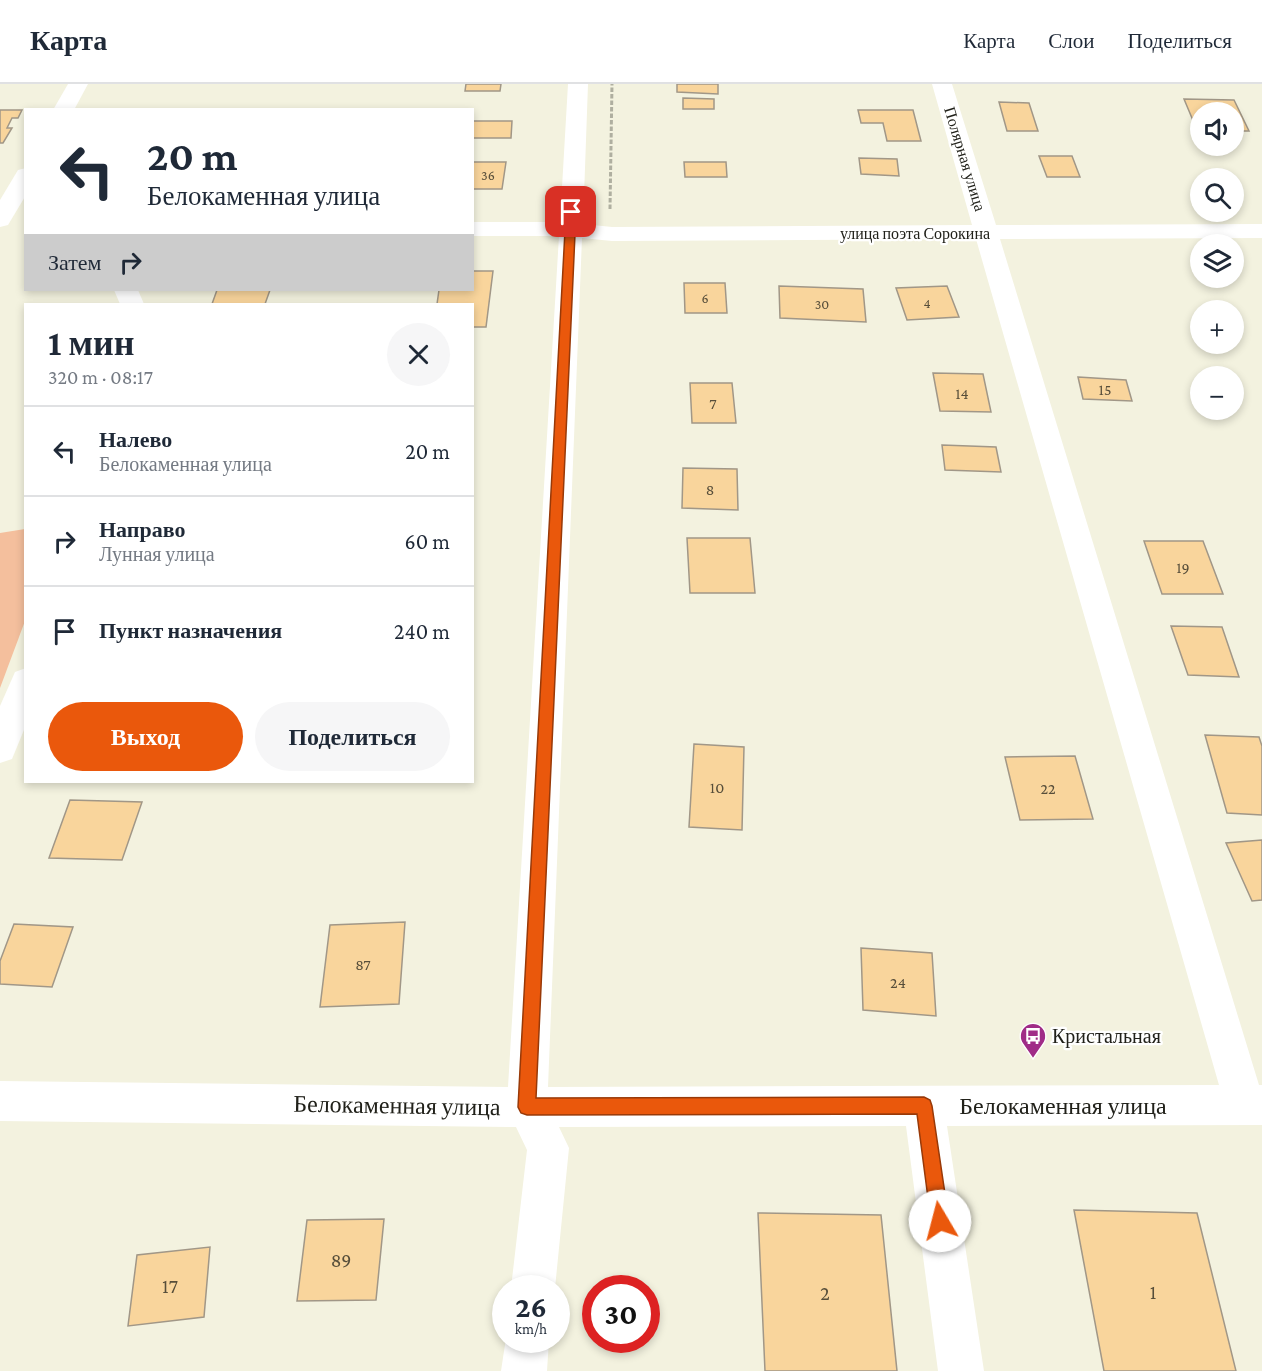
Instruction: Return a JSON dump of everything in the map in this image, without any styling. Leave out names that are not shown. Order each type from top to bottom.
[{"type":"street","points":[[64,108],[78,84]]},
{"type":"street","points":[[534,1275],[548,1148],[527,1107],[578,84]]},
{"type":"street","name":"Полярная улица","points":[[942,84],[1253,1105]]},
{"type":"street","points":[[0,220],[24,178]]},
{"type":"street","name":"улица поэта Сорокина","points":[[474,229],[569,229],[612,234],[1262,231]]},
{"type":"street","points":[[0,749],[24,686]]},
{"type":"street","name":"Белокаменная улица","points":[[0,1101],[527,1107],[1253,1105]]},
{"type":"street","points":[[924,1106],[961,1371]]},
{"type":"street","points":[[524,1371],[526,1353]]},
{"type":"path","points":[[612,84],[609,218],[612,234]]},
{"type":"shaded area","points":[[24,529],[24,624],[0,688],[0,533]]},
{"type":"building","points":[[466,84],[501,84],[500,91],[465,91]]},
{"type":"building","points":[[677,84],[718,84],[718,94],[677,92]]},
{"type":"building","points":[[683,98],[714,99],[714,109],[683,109]]},
{"type":"building","points":[[1184,99],[1234,100],[1235,102],[1190,102],[1190,113]]},
{"type":"building","points":[[999,102],[1029,103],[1038,131],[1007,131]]},
{"type":"building","points":[[0,110],[22,110],[18,118],[12,118],[7,128],[12,128],[3,143],[0,143]]},
{"type":"building","points":[[858,110],[913,110],[921,141],[887,141],[883,123],[861,123]]},
{"type":"building","points":[[474,121],[512,121],[511,138],[474,138]]},
{"type":"building","points":[[1244,121],[1249,131],[1244,131]]},
{"type":"building","points":[[1039,156],[1072,156],[1080,177],[1047,177]]},
{"type":"building","points":[[859,158],[897,159],[899,176],[861,174]]},
{"type":"building","points":[[474,162],[506,162],[502,189],[474,189]]},
{"type":"building","points":[[684,162],[726,162],[727,177],[685,177]]},
{"type":"building","points":[[474,271],[493,271],[486,327],[474,327],[474,303],[437,303],[439,291],[474,291]]},
{"type":"building","points":[[684,283],[725,283],[727,313],[685,313]]},
{"type":"building","points":[[779,286],[863,289],[866,322],[780,318]]},
{"type":"building","points":[[947,286],[959,317],[907,320],[896,288]]},
{"type":"building","points":[[217,291],[270,291],[265,303],[212,303]]},
{"type":"building","points":[[933,373],[983,374],[991,412],[940,411]]},
{"type":"building","points":[[1078,377],[1126,380],[1132,401],[1083,399]]},
{"type":"building","points":[[690,383],[732,383],[736,423],[692,423]]},
{"type":"building","points":[[942,445],[996,447],[1001,472],[945,470]]},
{"type":"building","points":[[683,468],[737,469],[738,510],[682,508]]},
{"type":"building","points":[[687,538],[750,538],[755,593],[690,593]]},
{"type":"building","points":[[1144,541],[1203,541],[1223,594],[1162,594]]},
{"type":"building","points":[[1171,626],[1222,627],[1239,677],[1188,675]]},
{"type":"building","points":[[1205,735],[1259,737],[1262,746],[1262,815],[1227,813]]},
{"type":"building","points":[[694,744],[744,747],[742,830],[689,827]]},
{"type":"building","points":[[1075,756],[1093,819],[1020,820],[1005,757]]},
{"type":"building","points":[[70,800],[142,802],[122,860],[49,858]]},
{"type":"building","points":[[1262,840],[1262,900],[1252,901],[1226,843]]},
{"type":"building","points":[[405,922],[399,1004],[320,1007],[330,925]]},
{"type":"building","points":[[14,924],[73,927],[52,987],[0,984],[0,961]]},
{"type":"building","points":[[861,948],[932,953],[936,1016],[863,1010]]},
{"type":"building","points":[[1074,1210],[1197,1213],[1236,1371],[1104,1371]]},
{"type":"building","points":[[758,1213],[881,1215],[897,1371],[765,1371]]},
{"type":"building","points":[[384,1219],[376,1300],[297,1301],[307,1220]]},
{"type":"building","points":[[210,1247],[204,1317],[128,1326],[137,1255]]},
{"type":"place","name":"Кристальная","points":[[1033,1059]]},
{"type":"route","points":[[571,212],[527,1107],[924,1106],[940,1221]]}]
